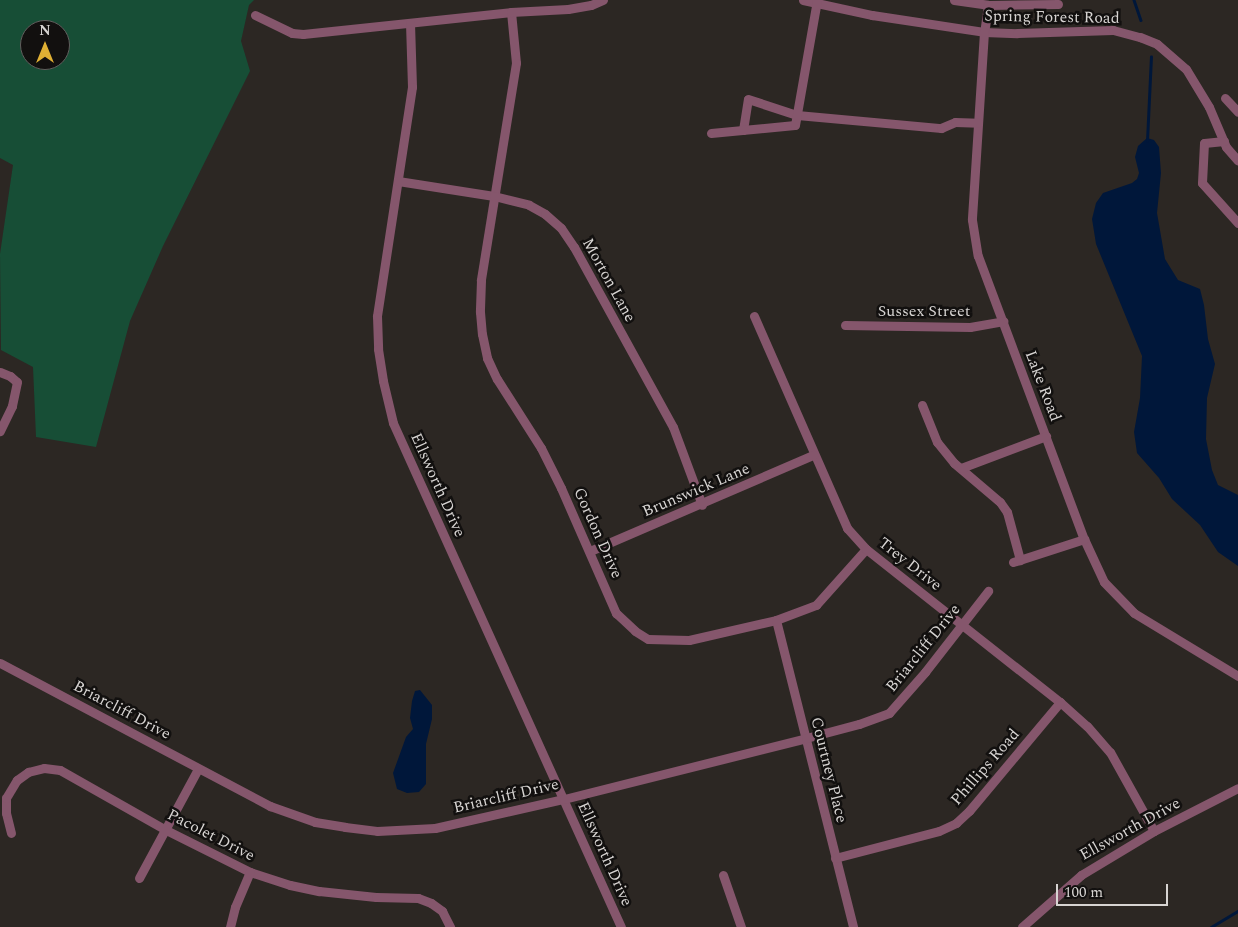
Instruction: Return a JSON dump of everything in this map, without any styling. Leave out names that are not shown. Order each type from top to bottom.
[{"type":"street","points":[[255,15],[292,33],[302,34],[568,8],[591,5],[603,0]]},
{"type":"street","name":"Spring Forest Road","points":[[803,0],[816,1],[872,15],[984,32],[1017,34],[1113,30],[1140,37],[1157,44],[1186,69],[1209,107],[1224,141],[1238,161]]},
{"type":"street","points":[[954,0],[988,5],[1058,4]]},
{"type":"street","points":[[711,133],[795,125],[816,1]]},
{"type":"street","name":"Lake Road","points":[[988,5],[984,32],[972,220],[978,256],[1084,539],[1104,582],[1134,613],[1238,676]]},
{"type":"street","name":"Gordon Drive","points":[[512,12],[516,63],[481,280],[480,312],[487,358],[497,379],[541,448],[590,551],[616,613],[635,631],[648,639],[689,640],[776,620],[816,605],[866,550]]},
{"type":"street","name":"Ellsworth Drive","points":[[410,24],[412,87],[377,316],[383,380],[394,423],[621,927]]},
{"type":"street","points":[[1225,98],[1238,112]]},
{"type":"street","points":[[743,130],[748,99],[797,115],[941,128],[955,122],[978,123]]},
{"type":"street","points":[[1224,141],[1204,143],[1202,183],[1238,223]]},
{"type":"street","name":"Morton Lane","points":[[398,181],[494,196],[529,205],[545,214],[561,228],[574,246],[673,427],[702,505]]},
{"type":"street","name":"Trey Drive","points":[[754,316],[813,455],[847,528],[866,550],[1060,702],[1110,752],[1154,831]]},
{"type":"street","name":"Sussex Street","points":[[845,325],[970,327],[1003,321]]},
{"type":"street","points":[[0,372],[10,376],[17,382],[12,406],[0,431]]},
{"type":"street","points":[[922,405],[937,442],[961,468],[1000,502],[1007,512],[1016,561],[1084,539]]},
{"type":"street","points":[[961,468],[1046,436]]},
{"type":"street","name":"Brunswick Lane","points":[[590,551],[702,505],[813,455]]},
{"type":"street","name":"Briarcliff Drive","points":[[0,663],[127,728],[198,769],[270,806],[315,822],[377,831],[435,828],[564,799],[806,738],[859,724],[889,713],[925,672],[961,623],[988,591]]},
{"type":"street","name":"Courtney Place","points":[[776,620],[852,927]]},
{"type":"street","name":"Phillips Road","points":[[835,858],[939,831],[956,823],[969,811],[1060,702]]},
{"type":"street","name":"Pacolet Drive","points":[[11,833],[6,813],[6,798],[17,780],[28,772],[44,768],[60,770],[166,830],[250,872],[290,885],[319,891],[376,897],[418,898],[431,903],[442,912],[450,927]]},
{"type":"street","points":[[139,878],[198,769]]},
{"type":"street","name":"Ellsworth Drive","points":[[1022,927],[1081,874],[1154,831],[1238,788]]},
{"type":"street","points":[[230,927],[235,906],[250,872]]},
{"type":"street","points":[[723,875],[741,927]]},
{"type":"green space","points":[[0,0],[254,0],[249,5],[241,41],[250,71],[163,246],[130,321],[96,447],[36,437],[33,367],[1,350],[0,254],[13,165],[0,158]]},
{"type":"water","points":[[1147,138],[1154,140],[1159,147],[1161,173],[1157,213],[1165,259],[1178,280],[1200,289],[1204,305],[1208,339],[1215,364],[1207,398],[1206,439],[1212,470],[1218,485],[1238,495],[1238,566],[1218,552],[1200,525],[1172,499],[1159,478],[1137,453],[1134,432],[1140,398],[1142,356],[1096,244],[1092,219],[1096,203],[1103,193],[1132,183],[1137,179],[1139,173],[1135,157],[1138,146]]},
{"type":"water","points":[[420,690],[432,705],[432,719],[426,744],[426,784],[419,792],[407,793],[397,789],[393,773],[406,737],[413,729],[410,718],[412,701],[415,691]]},
{"type":"waterway","points":[[1134,0],[1141,20]]},
{"type":"waterway","points":[[1147,141],[1151,57]]},
{"type":"waterway","points":[[1211,927],[1238,911]]}]
